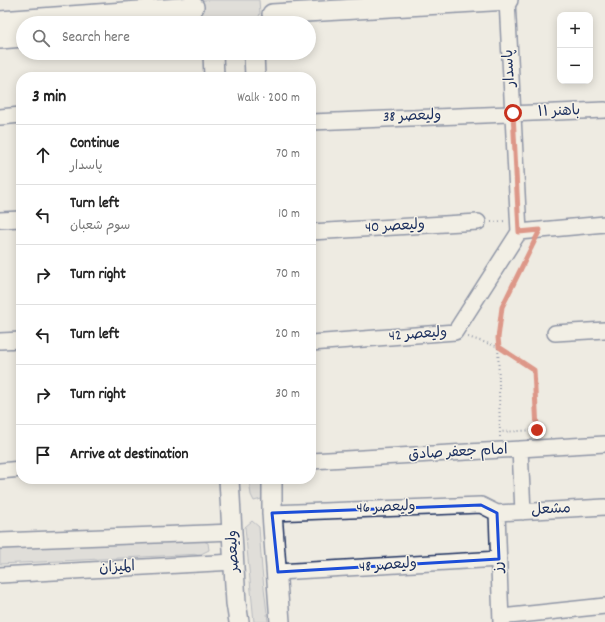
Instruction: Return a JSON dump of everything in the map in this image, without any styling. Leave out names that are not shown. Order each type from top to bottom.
[{"type":"main road","points":[[271,12],[507,0]]},
{"type":"main road","points":[[78,16],[195,10]]},
{"type":"main road","points":[[0,20],[16,19]]},
{"type":"main road","points":[[0,39],[16,38]]},
{"type":"main road","points":[[213,60],[214,72]]},
{"type":"main road","points":[[254,60],[255,72]]},
{"type":"main road","name":"ولیعصر","points":[[229,484],[238,622]]},
{"type":"main road","points":[[272,484],[272,512],[278,572],[280,622]]},
{"type":"street","name":"پاسدار","points":[[507,0],[519,226]]},
{"type":"street","name":"باهنر ۱۱","points":[[513,113],[605,110]]},
{"type":"street","name":"ولیعصر 38","points":[[316,122],[513,113]]},
{"type":"street","points":[[0,117],[16,115]]},
{"type":"street","points":[[0,220],[16,219]]},
{"type":"street","name":"ولیعصر 40","points":[[316,232],[478,222]]},
{"type":"street","points":[[519,226],[540,230],[605,224]]},
{"type":"street","name":"ولیعصر 42","points":[[316,343],[455,332],[519,226]]},
{"type":"street","points":[[555,333],[605,330]]},
{"type":"street","points":[[0,341],[16,340]]},
{"type":"street","name":"امام جعفر صادق","points":[[316,461],[605,444]]},
{"type":"street","points":[[520,449],[524,512]]},
{"type":"street","points":[[0,471],[16,469]]},
{"type":"street","name":"ولیعصر 46","points":[[272,512],[481,505],[497,513]]},
{"type":"street","name":"مشعل","points":[[497,513],[605,508]]},
{"type":"street","name":"رز","points":[[497,513],[501,619]]},
{"type":"street","points":[[0,541],[233,532]]},
{"type":"street","name":"ولیعصر 48","points":[[278,572],[499,559]]},
{"type":"street","name":"المیزان","points":[[0,575],[234,562]]},
{"type":"street","points":[[501,619],[605,606]]},
{"type":"path","points":[[478,222],[519,226]]},
{"type":"path","points":[[501,450],[498,338],[502,307],[540,230]]},
{"type":"path","points":[[455,332],[499,347],[534,370],[537,430],[500,432]]},
{"type":"highlighted area","points":[[481,505],[497,513],[499,559],[278,572],[272,513]]},
{"type":"shaded area","points":[[200,0],[259,0],[260,13],[259,16],[199,16],[198,5]]},
{"type":"shaded area","points":[[250,484],[266,484],[265,498],[254,501],[251,495]]},
{"type":"shaded area","points":[[252,521],[259,527],[268,622],[254,622],[245,527]]},
{"type":"shaded area","points":[[201,540],[208,543],[209,550],[201,554],[0,564],[0,549]]},
{"type":"route","points":[[513,113],[519,232],[540,230],[502,307],[498,338],[499,347],[534,370],[537,430]]}]
